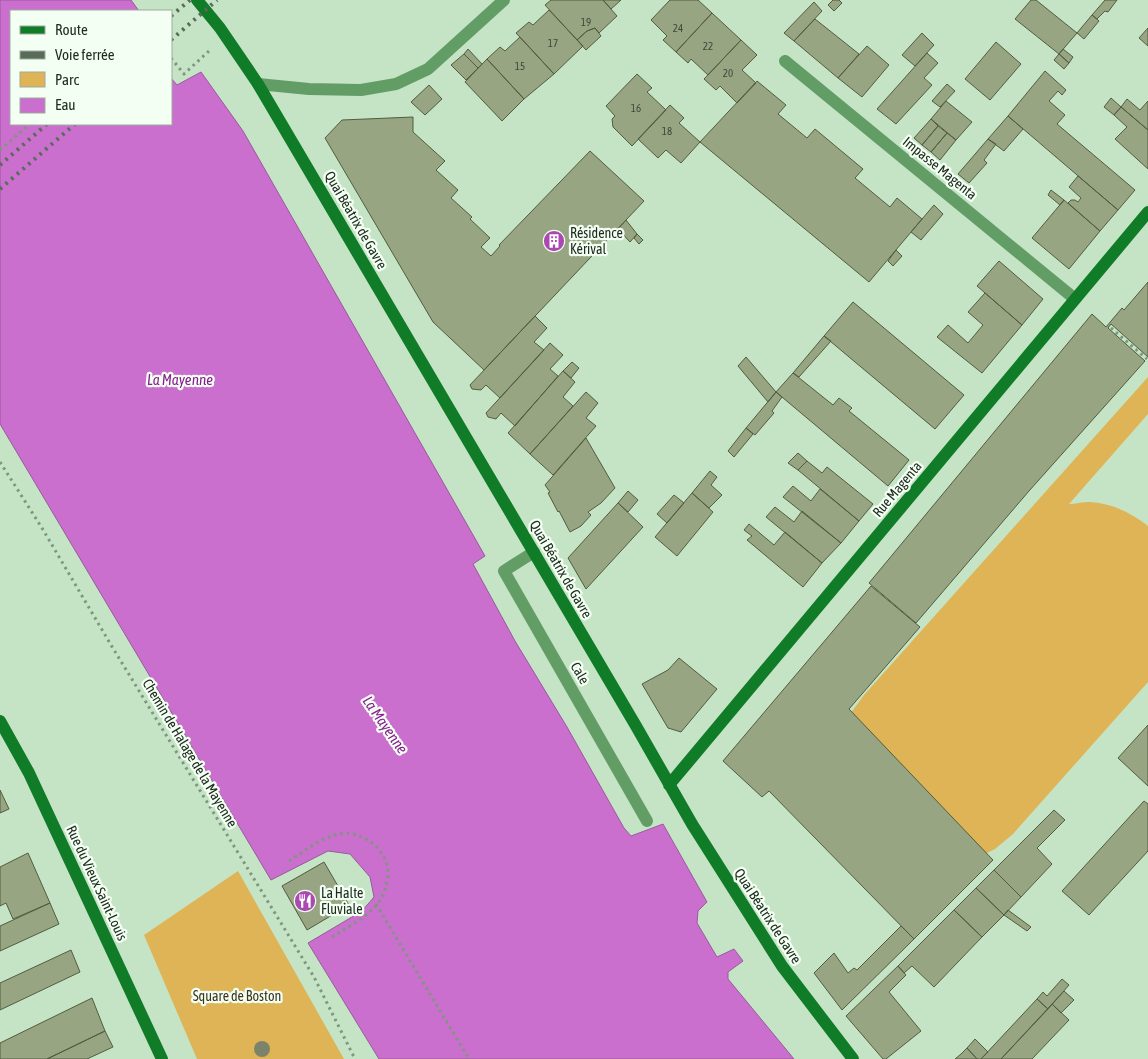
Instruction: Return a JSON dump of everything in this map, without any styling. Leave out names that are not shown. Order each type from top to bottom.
[{"type":"street","name":"Quai Béatrix de Gavre","points":[[196,0],[220,28],[258,84],[698,834],[782,966],[853,1059]]},
{"type":"street","points":[[258,84],[309,89],[361,90],[396,84],[428,69],[504,0]]},
{"type":"street","name":"Impasse Magenta","points":[[785,61],[1075,299]]},
{"type":"street","name":"Rue Magenta","points":[[669,785],[1148,212]]},
{"type":"street","name":"Cale","points":[[534,552],[504,571],[648,821]]},
{"type":"street","name":"Rue du Vieux Saint-Louis","points":[[0,721],[29,773],[162,1059]]},
{"type":"path","points":[[172,59],[184,74],[212,48]]},
{"type":"path","points":[[0,150],[29,125]]},
{"type":"path","points":[[1111,328],[1147,359]]},
{"type":"path","name":"Chemin de Halage de la Mayenne","points":[[0,462],[42,528],[111,645],[314,977],[354,1059]]},
{"type":"path","points":[[289,861],[327,837],[340,833],[354,834],[366,839],[376,847],[384,858],[388,871],[387,886],[381,899],[364,916],[332,937]]},
{"type":"path","points":[[376,904],[469,1059]]},
{"type":"green space","points":[[1148,377],[1148,414],[1069,504],[1089,502],[1113,506],[1134,516],[1148,526],[1148,682],[1013,834],[995,849],[975,859],[850,714],[864,695]]},
{"type":"green space","name":"Square de Boston","points":[[238,871],[344,1059],[197,1059],[144,935]]},
{"type":"water","name":"La Mayenne","points":[[0,0],[131,0],[138,10],[10,10],[10,125],[172,125],[172,79],[177,85],[201,72],[243,131],[485,556],[473,564],[515,641],[567,727],[624,828],[631,836],[663,824],[707,902],[698,911],[697,923],[717,957],[734,949],[743,961],[728,972],[728,979],[794,1059],[379,1059],[308,943],[362,911],[374,897],[370,877],[350,854],[328,851],[271,880],[0,424]]},
{"type":"building","points":[[551,0],[603,0],[617,16],[599,33],[595,28],[587,31],[577,40],[545,5]]},
{"type":"building","points":[[603,0],[621,0],[611,9]]},
{"type":"building","points":[[670,0],[698,0],[712,13],[676,52],[663,40],[667,36],[651,20]]},
{"type":"building","points":[[833,0],[839,0],[842,3],[834,11],[828,5]]},
{"type":"building","points":[[1031,0],[1036,0],[1077,33],[1059,54],[1015,19]]},
{"type":"building","points":[[1105,0],[1117,0],[1108,12],[1105,11],[1097,19],[1092,15]]},
{"type":"building","points":[[814,2],[822,11],[794,41],[784,33]]},
{"type":"building","points":[[549,10],[583,46],[554,74],[516,33],[529,22],[533,25]]},
{"type":"building","points":[[712,13],[741,40],[708,75],[691,59],[688,63],[676,52]]},
{"type":"building","points":[[1092,15],[1099,21],[1084,39],[1077,33]]},
{"type":"building","points":[[815,19],[859,54],[838,78],[794,41]]},
{"type":"building","points":[[595,28],[601,36],[586,50],[577,40],[587,31]]},
{"type":"building","points":[[1148,28],[1148,46],[1139,38]]},
{"type":"building","points":[[922,33],[934,45],[915,66],[902,55]]},
{"type":"building","points":[[520,37],[554,74],[524,99],[487,59],[500,47],[505,51]]},
{"type":"building","points":[[741,40],[757,55],[742,70],[756,83],[737,103],[720,86],[716,90],[704,79]]},
{"type":"building","points":[[996,42],[1021,64],[990,100],[965,79]]},
{"type":"building","points":[[867,46],[889,65],[862,97],[838,78]]},
{"type":"building","points":[[468,49],[482,64],[478,68],[464,54]]},
{"type":"building","points":[[1063,49],[1073,57],[1069,63],[1059,54]]},
{"type":"building","points":[[927,53],[938,63],[924,78],[932,85],[896,124],[877,109]]},
{"type":"building","points":[[464,54],[478,68],[466,80],[451,65]]},
{"type":"building","points":[[1059,54],[1069,63],[1064,69],[1054,60]]},
{"type":"building","points":[[487,59],[524,99],[502,121],[465,82]]},
{"type":"building","points":[[1045,71],[1066,90],[1062,95],[1058,91],[1049,101],[1065,115],[1057,124],[1135,190],[1118,210],[1008,116]]},
{"type":"building","points":[[637,74],[652,88],[647,92],[666,110],[632,146],[613,127],[612,119],[615,116],[606,106]]},
{"type":"building","points":[[757,81],[786,105],[778,114],[807,138],[815,129],[863,169],[855,178],[890,207],[897,198],[922,219],[869,282],[700,142]]},
{"type":"building","points":[[947,84],[955,91],[940,107],[932,101]]},
{"type":"building","points":[[429,85],[442,99],[425,115],[411,102]]},
{"type":"building","points":[[1111,98],[1121,107],[1114,115],[1104,107]]},
{"type":"building","points":[[1127,99],[1140,110],[1148,101],[1148,130],[1121,107]]},
{"type":"building","points":[[946,101],[972,122],[956,140],[931,119]]},
{"type":"building","points":[[670,105],[684,118],[679,123],[700,142],[681,163],[666,150],[658,158],[638,139]]},
{"type":"building","points":[[1121,107],[1148,130],[1148,169],[1115,139],[1127,127],[1114,115]]},
{"type":"building","points":[[1008,116],[1023,129],[1004,151],[988,139]]},
{"type":"building","name":"Résidence Kérival","points":[[413,117],[413,132],[445,161],[436,170],[458,190],[451,198],[472,217],[470,219],[490,238],[481,247],[491,256],[499,245],[590,151],[644,201],[484,370],[433,322],[325,138],[342,120]]},
{"type":"building","points":[[931,119],[938,126],[922,145],[914,138]]},
{"type":"building","points":[[938,126],[947,133],[931,152],[922,145]]},
{"type":"building","points":[[947,133],[956,140],[940,160],[931,152]]},
{"type":"building","points":[[988,139],[996,144],[984,160],[987,163],[969,183],[958,174]]},
{"type":"building","points":[[1078,176],[1118,210],[1100,231],[1068,203],[1071,200],[1078,202],[1081,198],[1069,187]]},
{"type":"building","points":[[1051,190],[1064,200],[1060,205],[1048,195]]},
{"type":"building","points":[[1064,200],[1100,231],[1069,269],[1032,238]]},
{"type":"building","points":[[934,205],[943,214],[921,240],[911,232]]},
{"type":"building","points":[[626,220],[637,234],[630,242],[618,229]]},
{"type":"building","points":[[637,234],[643,240],[639,244],[634,238]]},
{"type":"building","points":[[896,250],[902,256],[893,266],[888,261]]},
{"type":"building","points":[[999,261],[1043,299],[1022,325],[977,286]]},
{"type":"building","points":[[1148,282],[1148,357],[1111,324],[1108,328],[1145,361],[1029,491],[916,623],[869,583],[1092,314],[1106,327],[1122,308],[1124,310]]},
{"type":"building","points":[[985,293],[1022,325],[982,373],[937,337],[948,325],[968,343],[983,325],[968,312]]},
{"type":"building","points":[[853,302],[964,395],[935,429],[824,336]]},
{"type":"building","points":[[535,316],[547,328],[534,342],[544,350],[500,398],[486,385],[481,390],[472,389],[470,385]]},
{"type":"building","points":[[824,336],[831,341],[799,377],[793,373]]},
{"type":"building","points":[[550,343],[563,355],[550,369],[558,376],[515,426],[501,413],[496,419],[488,417],[486,413]]},
{"type":"building","points":[[746,357],[776,392],[768,402],[738,366]]},
{"type":"building","points":[[572,362],[579,368],[571,378],[563,371]]},
{"type":"building","points":[[563,371],[575,382],[563,397],[573,406],[530,454],[508,433]]},
{"type":"building","points":[[793,373],[833,405],[839,398],[852,408],[849,411],[909,460],[888,486],[776,392]]},
{"type":"building","points":[[586,392],[598,403],[586,418],[596,426],[553,475],[530,454]]},
{"type":"building","points":[[776,392],[782,397],[772,411],[774,413],[755,435],[746,428]]},
{"type":"building","points":[[746,428],[753,434],[734,457],[728,451]]},
{"type":"building","points":[[586,438],[615,488],[601,503],[588,512],[591,515],[581,526],[570,532],[545,485]]},
{"type":"building","points":[[798,453],[807,461],[798,470],[788,463]]},
{"type":"building","points":[[807,461],[822,473],[827,467],[873,504],[859,521],[798,470]]},
{"type":"building","points":[[710,471],[717,477],[711,485],[722,495],[709,508],[692,493]]},
{"type":"building","points":[[793,486],[811,501],[820,489],[859,521],[841,543],[783,497]]},
{"type":"building","points":[[628,491],[638,500],[628,512],[618,503]]},
{"type":"building","points":[[692,493],[713,512],[677,556],[655,537]]},
{"type":"building","points":[[674,495],[684,503],[667,523],[657,514]]},
{"type":"building","points":[[618,503],[643,527],[586,589],[568,558]]},
{"type":"building","points":[[775,507],[794,522],[802,511],[841,543],[822,563],[766,517]]},
{"type":"building","points":[[749,524],[774,545],[785,532],[822,563],[803,587],[747,540],[752,536],[744,530]]},
{"type":"building","points":[[871,586],[920,627],[849,709],[993,860],[914,939],[769,791],[762,797],[723,761]]},
{"type":"building","points":[[679,658],[717,689],[681,732],[668,728],[642,684],[668,670]]},
{"type":"building","points":[[1148,725],[1148,786],[1118,758]]},
{"type":"building","points":[[0,790],[9,809],[0,813]]},
{"type":"building","points":[[1144,801],[1148,804],[1148,851],[1089,915],[1062,891]]},
{"type":"building","points":[[1054,810],[1065,820],[1037,848],[1052,864],[1021,897],[994,870]]},
{"type":"building","points":[[28,853],[50,903],[13,919],[6,903],[0,906],[0,867]]},
{"type":"building","points":[[324,862],[349,905],[307,930],[282,886]]},
{"type":"building","points":[[994,870],[1021,897],[1004,915],[976,888]]},
{"type":"building","points":[[976,888],[1004,915],[982,937],[954,910]]},
{"type":"building","points":[[50,903],[59,924],[0,951],[0,926]]},
{"type":"building","points":[[954,910],[982,937],[934,987],[912,966],[904,973],[898,966]]},
{"type":"building","points":[[1008,910],[1031,927],[1027,931],[1004,915]]},
{"type":"building","points":[[901,926],[914,939],[842,1010],[814,973],[834,953],[848,973],[854,968],[857,970]]},
{"type":"building","points":[[71,950],[80,972],[0,1010],[0,983]]},
{"type":"building","points":[[898,966],[906,975],[889,992],[921,1031],[886,1059],[883,1059],[846,1016]]},
{"type":"building","points":[[1062,979],[1069,985],[1048,1009],[1037,999],[1043,992],[1047,996]]},
{"type":"building","points":[[1064,991],[1074,1000],[1061,1013],[1052,1004]]},
{"type":"building","points":[[92,998],[105,1031],[47,1059],[0,1059],[0,1043]]},
{"type":"building","points":[[1037,999],[1048,1009],[1001,1059],[981,1059]]},
{"type":"building","points":[[1052,1004],[1069,1020],[1032,1059],[1001,1059]]},
{"type":"building","points":[[105,1031],[113,1047],[87,1059],[47,1059]]},
{"type":"building","points":[[975,1039],[988,1052],[981,1059],[977,1059],[967,1048]]},
{"type":"building","points":[[967,1048],[977,1059],[955,1059],[961,1054]]},
{"type":"railway","points":[[172,15],[190,0]]},
{"type":"railway","points":[[172,39],[217,0]]},
{"type":"railway","points":[[0,165],[46,125]]},
{"type":"railway","points":[[0,189],[74,125]]},
{"type":"place","name":"Résidence Kérival","points":[[554,241]]},
{"type":"place","name":"La Halte Fluviale","points":[[305,901]]}]
